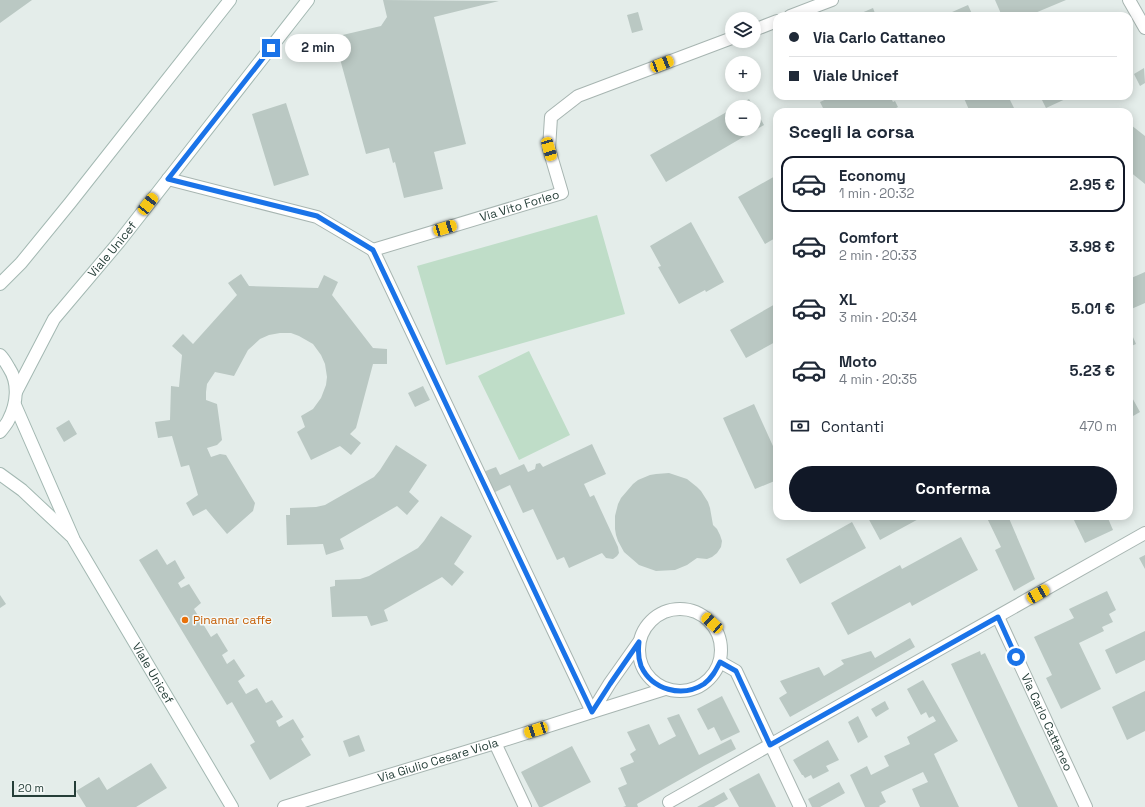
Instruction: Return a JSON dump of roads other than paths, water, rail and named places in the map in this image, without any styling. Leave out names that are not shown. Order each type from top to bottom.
[{"type":"street","points":[[0,284],[21,263],[70,203],[230,0]]},
{"type":"street","name":"Viale Unicef","points":[[16,392],[54,319],[119,242],[308,0]]},
{"type":"street","points":[[800,12],[832,0]]},
{"type":"street","points":[[1129,0],[1145,28]]},
{"type":"street","points":[[761,27],[773,23]]},
{"type":"street","name":"Via Vito Forleo","points":[[373,250],[562,193],[549,149],[551,117],[578,96],[725,41]]},
{"type":"street","points":[[168,179],[317,216],[373,250],[592,712]]},
{"type":"street","points":[[0,355],[3,357],[12,373],[16,392],[15,405],[9,420],[0,432]]},
{"type":"street","name":"Viale Unicef","points":[[15,405],[74,540],[232,807]]},
{"type":"street","name":"Viale Unicef","points":[[0,474],[22,490],[74,540]]},
{"type":"street","points":[[669,802],[1145,533]]},
{"type":"street","points":[[592,712],[639,642],[644,629],[652,619],[664,612],[676,608],[690,609],[702,615],[712,623],[719,635],[721,648],[720,662],[714,674],[704,683],[692,689],[678,691],[665,688],[655,683],[646,675],[641,665],[638,653],[639,642]]},
{"type":"street","name":"Via Carlo Cattaneo","points":[[998,617],[1086,807]]},
{"type":"street","points":[[720,662],[736,671],[800,807]]},
{"type":"street","name":"Via Giulio Cesare Viola","points":[[284,807],[495,744],[665,688]]},
{"type":"street","points":[[495,744],[526,807]]},
{"type":"place","name":"Pinamar caffe","points":[[185,620]]}]
